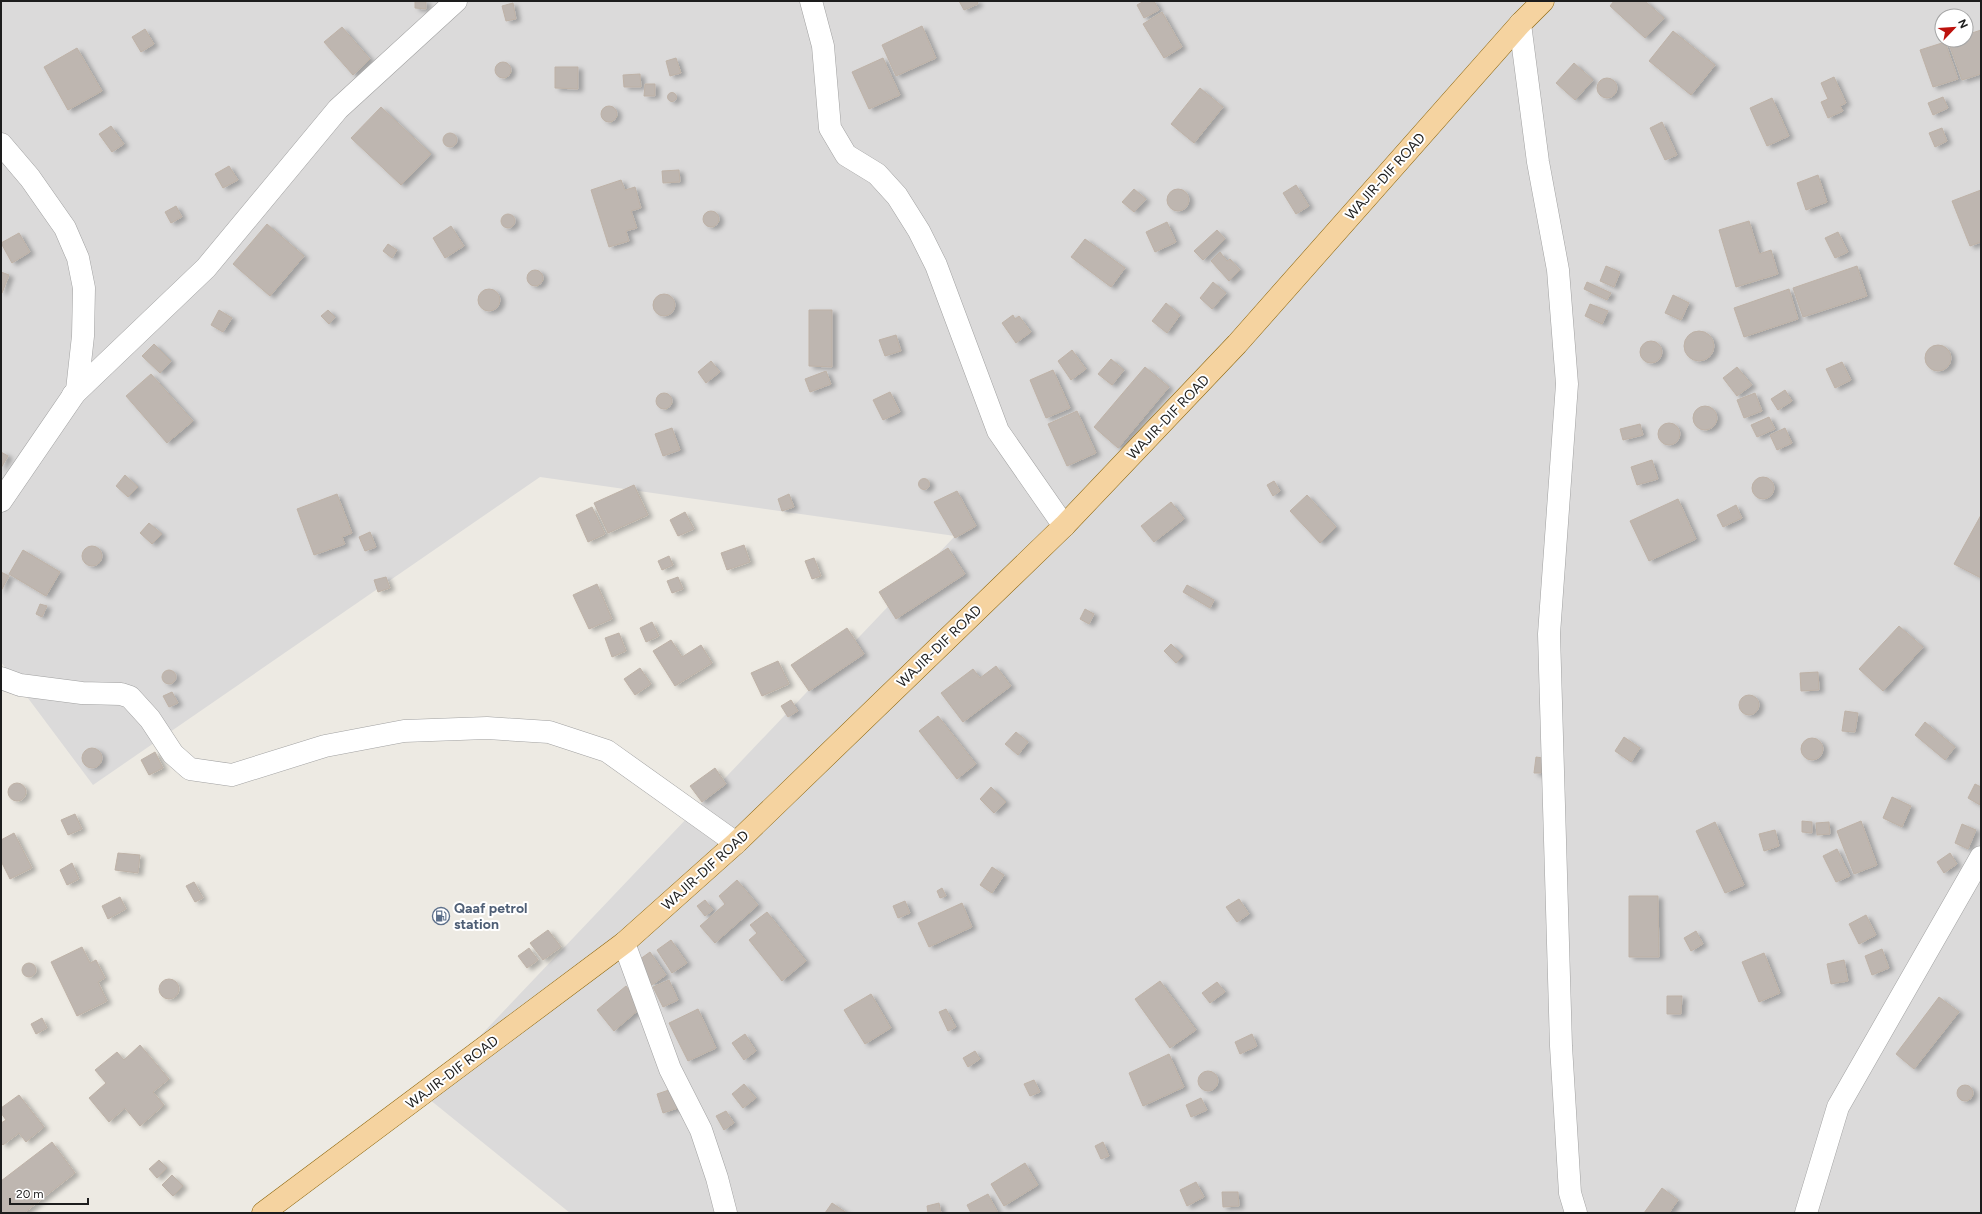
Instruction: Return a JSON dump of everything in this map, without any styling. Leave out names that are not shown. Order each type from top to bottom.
[{"type":"main road","name":"WAJIR-DIF ROAD","points":[[263,1213],[624,943],[736,843],[1064,526],[1237,344],[1520,24],[1543,1]]},
{"type":"street","points":[[73,395],[206,268],[338,109],[456,1]]},
{"type":"street","points":[[811,1],[823,46],[830,128],[846,155],[876,174],[897,196],[919,231],[936,265],[998,431],[1064,526]]},
{"type":"street","points":[[1520,24],[1538,162],[1558,270],[1567,384],[1549,634],[1561,1046],[1570,1193],[1576,1213]]},
{"type":"street","points":[[1,144],[30,178],[65,228],[78,258],[84,288],[83,336],[77,390],[1,501]]},
{"type":"street","points":[[1,678],[20,685],[82,693],[121,694],[130,697],[150,719],[173,754],[190,769],[232,775],[325,746],[404,732],[487,728],[548,732],[607,751],[736,843]]},
{"type":"street","points":[[1806,1213],[1838,1107],[1981,857]]},
{"type":"street","points":[[624,943],[670,1069],[701,1130],[717,1178],[726,1213]]},
{"type":"shaded area","points":[[1,1],[1981,1],[1981,1213],[570,1213],[424,1095],[955,536],[540,477],[93,785],[1,662]]},
{"type":"building","points":[[415,1],[426,1],[426,9],[415,8]]},
{"type":"building","points":[[959,1],[977,1],[978,4],[964,10]]},
{"type":"building","points":[[1144,1],[1154,1],[1159,10],[1144,18],[1137,5]]},
{"type":"building","points":[[1614,1],[1645,1],[1664,18],[1645,38],[1610,6]]},
{"type":"building","points":[[513,3],[516,19],[506,21],[502,6]]},
{"type":"building","points":[[1162,12],[1182,47],[1164,58],[1143,24]]},
{"type":"building","points":[[922,26],[936,58],[896,76],[882,45]]},
{"type":"building","points":[[342,27],[370,59],[353,75],[324,42]]},
{"type":"building","points":[[145,29],[154,44],[141,52],[132,37]]},
{"type":"building","points":[[1981,30],[1981,74],[1962,80],[1951,48],[1974,48],[1974,32]]},
{"type":"building","points":[[1673,31],[1715,65],[1691,95],[1649,61]]},
{"type":"building","points":[[1934,46],[1934,48],[1947,48],[1958,79],[1933,87],[1920,50]]},
{"type":"building","points":[[77,48],[102,91],[68,110],[44,67]]},
{"type":"building","points":[[676,58],[681,73],[670,76],[666,61]]},
{"type":"building","points":[[883,58],[900,95],[869,109],[852,72]]},
{"type":"building","points":[[503,62],[509,64],[511,70],[509,76],[503,78],[497,76],[495,70],[497,64]]},
{"type":"building","points":[[1574,63],[1593,80],[1575,100],[1556,83]]},
{"type":"building","points":[[555,67],[578,67],[578,89],[555,88]]},
{"type":"building","points":[[640,74],[641,87],[624,87],[623,75]]},
{"type":"building","points":[[1834,77],[1846,103],[1840,106],[1843,111],[1828,118],[1821,102],[1828,99],[1821,83]]},
{"type":"building","points":[[1607,78],[1614,81],[1617,88],[1614,95],[1607,98],[1600,95],[1597,88],[1600,81]]},
{"type":"building","points":[[645,84],[655,84],[655,96],[644,96]]},
{"type":"building","points":[[1200,88],[1223,107],[1194,143],[1171,124]]},
{"type":"building","points":[[670,93],[674,93],[676,97],[674,101],[670,101],[668,99],[668,95]]},
{"type":"building","points":[[1943,97],[1948,108],[1933,115],[1928,103]]},
{"type":"building","points":[[1772,98],[1789,136],[1767,146],[1750,108]]},
{"type":"building","points":[[609,106],[616,111],[617,114],[612,121],[609,122],[602,117],[601,114],[606,107]]},
{"type":"building","points":[[381,107],[431,154],[401,185],[351,138]]},
{"type":"building","points":[[1662,122],[1677,155],[1665,160],[1650,128]]},
{"type":"building","points":[[111,126],[124,144],[112,152],[99,134]]},
{"type":"building","points":[[1942,128],[1947,141],[1935,147],[1929,133]]},
{"type":"building","points":[[450,133],[455,135],[457,140],[455,145],[450,147],[445,145],[443,140],[445,135]]},
{"type":"building","points":[[229,166],[238,180],[223,188],[215,174]]},
{"type":"building","points":[[679,170],[680,182],[663,183],[662,171]]},
{"type":"building","points":[[1818,175],[1827,202],[1806,210],[1797,183]]},
{"type":"building","points":[[621,180],[625,190],[635,187],[641,208],[631,211],[637,228],[626,231],[629,241],[609,247],[591,190]]},
{"type":"building","points":[[1296,185],[1309,206],[1296,214],[1283,193]]},
{"type":"building","points":[[1134,189],[1146,199],[1134,212],[1122,202]]},
{"type":"building","points":[[1178,189],[1186,192],[1189,200],[1186,208],[1178,211],[1170,208],[1167,200],[1170,192]]},
{"type":"building","points":[[1981,190],[1981,242],[1970,246],[1952,201]]},
{"type":"building","points":[[176,206],[182,217],[171,223],[165,212]]},
{"type":"building","points":[[711,211],[718,216],[719,219],[714,226],[711,227],[704,222],[703,219],[708,212]]},
{"type":"building","points":[[505,214],[511,214],[515,218],[515,224],[511,228],[505,228],[501,224],[501,218]]},
{"type":"building","points":[[1749,221],[1759,254],[1771,250],[1778,274],[1736,287],[1719,230]]},
{"type":"building","points":[[1167,222],[1176,242],[1155,252],[1146,232]]},
{"type":"building","points":[[267,224],[304,256],[270,296],[233,264]]},
{"type":"building","points":[[451,226],[464,246],[445,258],[433,238]]},
{"type":"building","points":[[1217,230],[1225,239],[1203,260],[1194,251]]},
{"type":"building","points":[[1838,232],[1848,252],[1835,258],[1825,238]]},
{"type":"building","points":[[19,233],[30,252],[12,263],[1,243]]},
{"type":"building","points":[[1085,239],[1125,268],[1111,287],[1071,257]]},
{"type":"building","points":[[388,244],[397,250],[392,258],[383,251]]},
{"type":"building","points":[[1220,252],[1227,261],[1230,259],[1240,270],[1229,281],[1211,261]]},
{"type":"building","points":[[1606,266],[1620,272],[1614,287],[1600,281]]},
{"type":"building","points":[[1857,266],[1867,296],[1803,317],[1793,288]]},
{"type":"building","points":[[535,270],[542,275],[543,278],[538,285],[535,286],[528,281],[527,278],[532,271]]},
{"type":"building","points":[[1,272],[9,275],[2,293],[1,292]]},
{"type":"building","points":[[1213,282],[1226,293],[1212,309],[1200,298]]},
{"type":"building","points":[[1587,282],[1611,293],[1607,300],[1584,289]]},
{"type":"building","points":[[489,289],[497,292],[500,300],[497,308],[489,311],[481,308],[478,300],[481,292]]},
{"type":"building","points":[[1789,289],[1798,319],[1744,337],[1734,308]]},
{"type":"building","points":[[664,294],[672,297],[675,305],[672,313],[664,316],[656,313],[653,305],[656,297]]},
{"type":"building","points":[[1673,295],[1689,303],[1681,320],[1665,313]]},
{"type":"building","points":[[1166,303],[1180,315],[1167,333],[1152,321]]},
{"type":"building","points":[[1590,304],[1608,311],[1602,324],[1585,316]]},
{"type":"building","points":[[219,310],[232,318],[223,332],[211,325]]},
{"type":"building","points":[[328,310],[335,317],[329,324],[321,316]]},
{"type":"building","points":[[809,310],[832,310],[832,367],[809,366]]},
{"type":"building","points":[[1013,315],[1015,319],[1019,316],[1031,332],[1016,343],[1002,323]]},
{"type":"building","points":[[1699,331],[1710,335],[1714,346],[1710,357],[1699,361],[1688,357],[1684,346],[1688,335]]},
{"type":"building","points":[[896,335],[901,351],[885,356],[879,340]]},
{"type":"building","points":[[1647,341],[1655,341],[1662,348],[1662,356],[1655,363],[1647,363],[1640,356],[1640,348]]},
{"type":"building","points":[[154,344],[171,361],[160,373],[142,356]]},
{"type":"building","points":[[1938,345],[1947,349],[1951,358],[1947,367],[1938,371],[1929,367],[1925,358],[1929,349]]},
{"type":"building","points":[[1072,350],[1086,369],[1071,380],[1058,361]]},
{"type":"building","points":[[1111,359],[1124,370],[1112,385],[1098,374]]},
{"type":"building","points":[[711,361],[720,372],[706,383],[698,372]]},
{"type":"building","points":[[1842,362],[1851,380],[1835,388],[1826,369]]},
{"type":"building","points":[[1145,367],[1169,387],[1118,448],[1094,427]]},
{"type":"building","points":[[1737,367],[1752,385],[1737,396],[1723,378]]},
{"type":"building","points":[[1053,370],[1070,408],[1046,418],[1030,380]]},
{"type":"building","points":[[826,371],[831,384],[810,392],[805,379]]},
{"type":"building","points":[[151,374],[193,421],[167,443],[126,396]]},
{"type":"building","points":[[1785,390],[1792,401],[1778,410],[1771,399]]},
{"type":"building","points":[[890,392],[900,412],[883,420],[873,400]]},
{"type":"building","points":[[664,393],[670,395],[672,401],[670,407],[664,409],[658,407],[656,401],[658,395]]},
{"type":"building","points":[[1755,393],[1762,411],[1744,418],[1737,400]]},
{"type":"building","points":[[1700,406],[1710,406],[1717,413],[1717,423],[1710,430],[1700,430],[1693,423],[1693,413]]},
{"type":"building","points":[[1077,411],[1096,453],[1067,466],[1048,424]]},
{"type":"building","points":[[1769,417],[1775,429],[1757,437],[1751,425]]},
{"type":"building","points":[[1665,423],[1673,423],[1680,430],[1680,438],[1673,445],[1665,445],[1658,438],[1658,430]]},
{"type":"building","points":[[1640,424],[1643,435],[1623,440],[1620,429]]},
{"type":"building","points":[[672,428],[680,450],[663,456],[655,434]]},
{"type":"building","points":[[1785,428],[1792,443],[1777,450],[1770,435]]},
{"type":"building","points":[[1,452],[8,456],[1,468]]},
{"type":"building","points":[[1652,460],[1658,479],[1637,485],[1631,467]]},
{"type":"building","points":[[125,475],[138,487],[128,497],[116,486]]},
{"type":"building","points":[[1763,477],[1771,480],[1774,488],[1771,496],[1763,499],[1755,496],[1752,488],[1755,480]]},
{"type":"building","points":[[922,479],[926,479],[928,480],[928,488],[922,489],[919,486],[919,482]]},
{"type":"building","points":[[1274,481],[1280,491],[1273,496],[1267,485]]},
{"type":"building","points":[[634,485],[648,515],[608,533],[594,503]]},
{"type":"building","points":[[957,491],[976,526],[955,538],[934,502]]},
{"type":"building","points":[[337,494],[352,533],[342,537],[345,544],[314,555],[297,509]]},
{"type":"building","points":[[789,494],[794,507],[782,511],[778,499]]},
{"type":"building","points":[[1307,495],[1336,527],[1320,543],[1290,511]]},
{"type":"building","points":[[1678,499],[1696,539],[1649,561],[1630,521]]},
{"type":"building","points":[[1171,502],[1184,519],[1154,542],[1141,526]]},
{"type":"building","points":[[1736,505],[1742,518],[1723,527],[1717,515]]},
{"type":"building","points":[[592,507],[605,534],[588,542],[576,515]]},
{"type":"building","points":[[685,512],[694,529],[678,536],[670,520]]},
{"type":"building","points":[[1981,515],[1981,578],[1954,564]]},
{"type":"building","points":[[149,523],[162,534],[152,544],[140,533]]},
{"type":"building","points":[[370,532],[376,547],[365,551],[359,537]]},
{"type":"building","points":[[744,545],[750,562],[727,570],[721,553]]},
{"type":"building","points":[[92,546],[99,549],[102,556],[99,563],[92,566],[85,563],[82,556],[85,549]]},
{"type":"building","points":[[948,548],[965,574],[896,619],[879,592]]},
{"type":"building","points":[[23,550],[60,572],[46,596],[9,574]]},
{"type":"building","points":[[669,556],[673,565],[662,570],[658,561]]},
{"type":"building","points":[[814,558],[821,576],[812,579],[805,561]]},
{"type":"building","points":[[1,572],[9,576],[1,591]]},
{"type":"building","points":[[386,577],[390,588],[378,592],[374,580]]},
{"type":"building","points":[[678,577],[683,589],[672,593],[667,581]]},
{"type":"building","points":[[597,584],[612,619],[589,629],[573,595]]},
{"type":"building","points":[[1187,585],[1214,600],[1210,608],[1183,592]]},
{"type":"building","points":[[40,604],[47,606],[42,617],[36,614]]},
{"type":"building","points":[[1085,609],[1094,614],[1089,624],[1080,619]]},
{"type":"building","points":[[652,622],[659,636],[646,642],[640,628]]},
{"type":"building","points":[[1899,626],[1923,647],[1883,691],[1859,669]]},
{"type":"building","points":[[847,628],[864,654],[809,691],[791,665]]},
{"type":"building","points":[[619,633],[626,651],[612,657],[605,638]]},
{"type":"building","points":[[671,640],[682,657],[701,645],[712,663],[675,686],[653,651]]},
{"type":"building","points":[[1171,644],[1183,656],[1176,663],[1164,651]]},
{"type":"building","points":[[778,661],[789,684],[762,696],[751,673]]},
{"type":"building","points":[[996,666],[1011,686],[963,722],[941,693],[973,669],[980,678]]},
{"type":"building","points":[[640,668],[651,684],[635,695],[624,679]]},
{"type":"building","points":[[166,670],[172,670],[176,674],[176,680],[172,684],[166,684],[162,680],[162,674]]},
{"type":"building","points":[[1818,672],[1819,690],[1801,691],[1800,673]]},
{"type":"building","points":[[172,692],[178,703],[169,707],[163,696]]},
{"type":"building","points":[[1745,695],[1753,695],[1759,701],[1759,709],[1753,715],[1745,715],[1739,709],[1739,701]]},
{"type":"building","points":[[791,700],[798,711],[788,717],[781,706]]},
{"type":"building","points":[[1845,711],[1858,713],[1855,732],[1842,731]]},
{"type":"building","points":[[938,716],[976,764],[957,779],[919,731]]},
{"type":"building","points":[[1925,722],[1955,747],[1945,760],[1915,735]]},
{"type":"building","points":[[1016,732],[1028,742],[1018,755],[1005,744]]},
{"type":"building","points":[[1624,737],[1640,748],[1631,762],[1615,751]]},
{"type":"building","points":[[1812,738],[1820,741],[1823,749],[1820,757],[1812,760],[1804,757],[1801,749],[1804,741]]},
{"type":"building","points":[[92,748],[99,751],[102,758],[99,765],[92,768],[85,765],[82,758],[85,751]]},
{"type":"building","points":[[155,752],[163,768],[149,775],[141,760]]},
{"type":"building","points":[[1536,757],[1543,758],[1541,773],[1534,773]]},
{"type":"building","points":[[715,768],[726,784],[702,802],[690,786]]},
{"type":"building","points":[[17,783],[23,786],[26,792],[23,798],[17,801],[11,798],[8,792],[11,786]]},
{"type":"building","points":[[1975,784],[1981,787],[1980,805],[1968,798]]},
{"type":"building","points":[[991,787],[1006,802],[994,813],[980,799]]},
{"type":"building","points":[[1892,797],[1911,806],[1902,827],[1883,818]]},
{"type":"building","points":[[75,814],[82,829],[68,835],[61,820]]},
{"type":"building","points":[[1802,821],[1812,822],[1812,833],[1802,832]]},
{"type":"building","points":[[1861,821],[1877,865],[1854,874],[1837,831]]},
{"type":"building","points":[[1715,822],[1744,885],[1725,893],[1696,831]]},
{"type":"building","points":[[1829,822],[1830,834],[1817,835],[1816,823]]},
{"type":"building","points":[[1962,824],[1976,830],[1968,849],[1955,843]]},
{"type":"building","points":[[1775,830],[1779,846],[1764,851],[1759,834]]},
{"type":"building","points":[[14,833],[32,868],[10,879],[1,861],[1,840]]},
{"type":"building","points":[[1837,849],[1850,876],[1836,882],[1823,856]]},
{"type":"building","points":[[118,853],[140,855],[138,873],[115,870]]},
{"type":"building","points":[[1950,853],[1957,864],[1944,873],[1937,862]]},
{"type":"building","points":[[72,863],[79,879],[67,885],[60,870]]},
{"type":"building","points":[[992,867],[1004,875],[992,893],[980,885]]},
{"type":"building","points":[[737,880],[758,905],[715,943],[700,926],[725,904],[719,896]]},
{"type":"building","points":[[194,882],[203,898],[195,902],[186,886]]},
{"type":"building","points":[[942,888],[946,896],[940,898],[937,891]]},
{"type":"building","points":[[1629,896],[1658,896],[1659,957],[1629,957]]},
{"type":"building","points":[[120,897],[126,909],[108,919],[102,906]]},
{"type":"building","points":[[1239,899],[1249,914],[1237,922],[1226,907]]},
{"type":"building","points":[[705,900],[713,910],[705,916],[697,906]]},
{"type":"building","points":[[905,901],[910,913],[898,918],[893,906]]},
{"type":"building","points":[[962,903],[972,927],[929,947],[918,923]]},
{"type":"building","points":[[767,912],[806,961],[782,981],[749,940],[757,933],[750,925]]},
{"type":"building","points":[[1866,915],[1876,935],[1859,944],[1849,924]]},
{"type":"building","points":[[548,930],[561,947],[543,960],[530,943]]},
{"type":"building","points":[[1696,931],[1703,944],[1691,951],[1684,938]]},
{"type":"building","points":[[671,940],[687,963],[672,973],[657,950]]},
{"type":"building","points":[[82,947],[90,963],[96,960],[105,978],[98,982],[107,1001],[77,1016],[51,962]]},
{"type":"building","points":[[529,948],[538,960],[527,968],[518,956]]},
{"type":"building","points":[[1882,949],[1889,968],[1872,975],[1865,956]]},
{"type":"building","points":[[650,952],[666,975],[652,985],[636,962]]},
{"type":"building","points":[[1764,953],[1780,993],[1759,1002],[1742,962]]},
{"type":"building","points":[[1844,960],[1848,981],[1831,984],[1827,964]]},
{"type":"building","points":[[26,963],[32,963],[36,967],[36,973],[32,977],[26,977],[22,973],[22,967]]},
{"type":"building","points":[[169,979],[176,982],[179,989],[176,996],[169,999],[162,996],[159,989],[162,982]]},
{"type":"building","points":[[669,980],[678,1000],[663,1007],[653,987]]},
{"type":"building","points":[[1160,981],[1196,1030],[1170,1048],[1135,999]]},
{"type":"building","points":[[1217,982],[1225,992],[1210,1003],[1202,993]]},
{"type":"building","points":[[626,986],[642,1007],[614,1031],[597,1010]]},
{"type":"building","points":[[871,994],[891,1028],[865,1044],[844,1010]]},
{"type":"building","points":[[1667,996],[1682,996],[1681,1014],[1667,1014]]},
{"type":"building","points":[[1939,997],[1959,1012],[1914,1069],[1896,1054]]},
{"type":"building","points":[[698,1009],[716,1048],[688,1061],[669,1023]]},
{"type":"building","points":[[946,1009],[956,1027],[948,1031],[939,1012]]},
{"type":"building","points":[[42,1018],[47,1028],[36,1034],[31,1024]]},
{"type":"building","points":[[745,1034],[756,1051],[744,1060],[732,1043]]},
{"type":"building","points":[[1252,1034],[1257,1046],[1240,1054],[1235,1042]]},
{"type":"building","points":[[140,1045],[169,1079],[153,1092],[164,1105],[140,1126],[125,1108],[109,1122],[89,1098],[106,1083],[95,1070],[117,1052],[124,1060]]},
{"type":"building","points":[[975,1051],[980,1059],[968,1067],[963,1058]]},
{"type":"building","points":[[1169,1054],[1184,1087],[1143,1106],[1129,1073]]},
{"type":"building","points":[[1208,1071],[1215,1074],[1218,1081],[1215,1088],[1208,1091],[1201,1088],[1198,1081],[1201,1074]]},
{"type":"building","points":[[1034,1080],[1040,1092],[1030,1096],[1024,1084]]},
{"type":"building","points":[[744,1084],[756,1098],[743,1108],[732,1094]]},
{"type":"building","points":[[1965,1085],[1971,1087],[1973,1093],[1971,1099],[1965,1101],[1959,1099],[1957,1093],[1959,1087]]},
{"type":"building","points":[[675,1088],[681,1107],[663,1113],[657,1094]]},
{"type":"building","points":[[19,1095],[44,1127],[26,1142],[19,1133],[3,1145],[1,1143],[1,1123],[6,1120],[1,1113],[1,1108]]},
{"type":"building","points":[[1201,1098],[1207,1110],[1191,1117],[1186,1105]]},
{"type":"building","points":[[726,1111],[734,1123],[724,1130],[716,1116]]},
{"type":"building","points":[[52,1142],[75,1173],[24,1213],[1,1213],[1,1181]]},
{"type":"building","points":[[1103,1142],[1109,1156],[1101,1159],[1095,1146]]},
{"type":"building","points":[[159,1160],[167,1168],[157,1178],[149,1169]]},
{"type":"building","points":[[1025,1163],[1038,1185],[1004,1206],[991,1184]]},
{"type":"building","points":[[172,1175],[183,1186],[173,1196],[162,1185]]},
{"type":"building","points":[[1196,1182],[1204,1197],[1187,1206],[1180,1190]]},
{"type":"building","points":[[1662,1188],[1678,1200],[1669,1213],[1644,1213]]},
{"type":"building","points":[[1222,1192],[1238,1192],[1239,1206],[1223,1207]]},
{"type":"building","points":[[988,1194],[998,1213],[971,1213],[967,1205]]},
{"type":"building","points":[[832,1203],[847,1213],[825,1213]]},
{"type":"building","points":[[939,1203],[941,1213],[928,1213],[927,1206]]},
{"type":"place","name":"Qaaf petrol station","points":[[441,916]]}]
